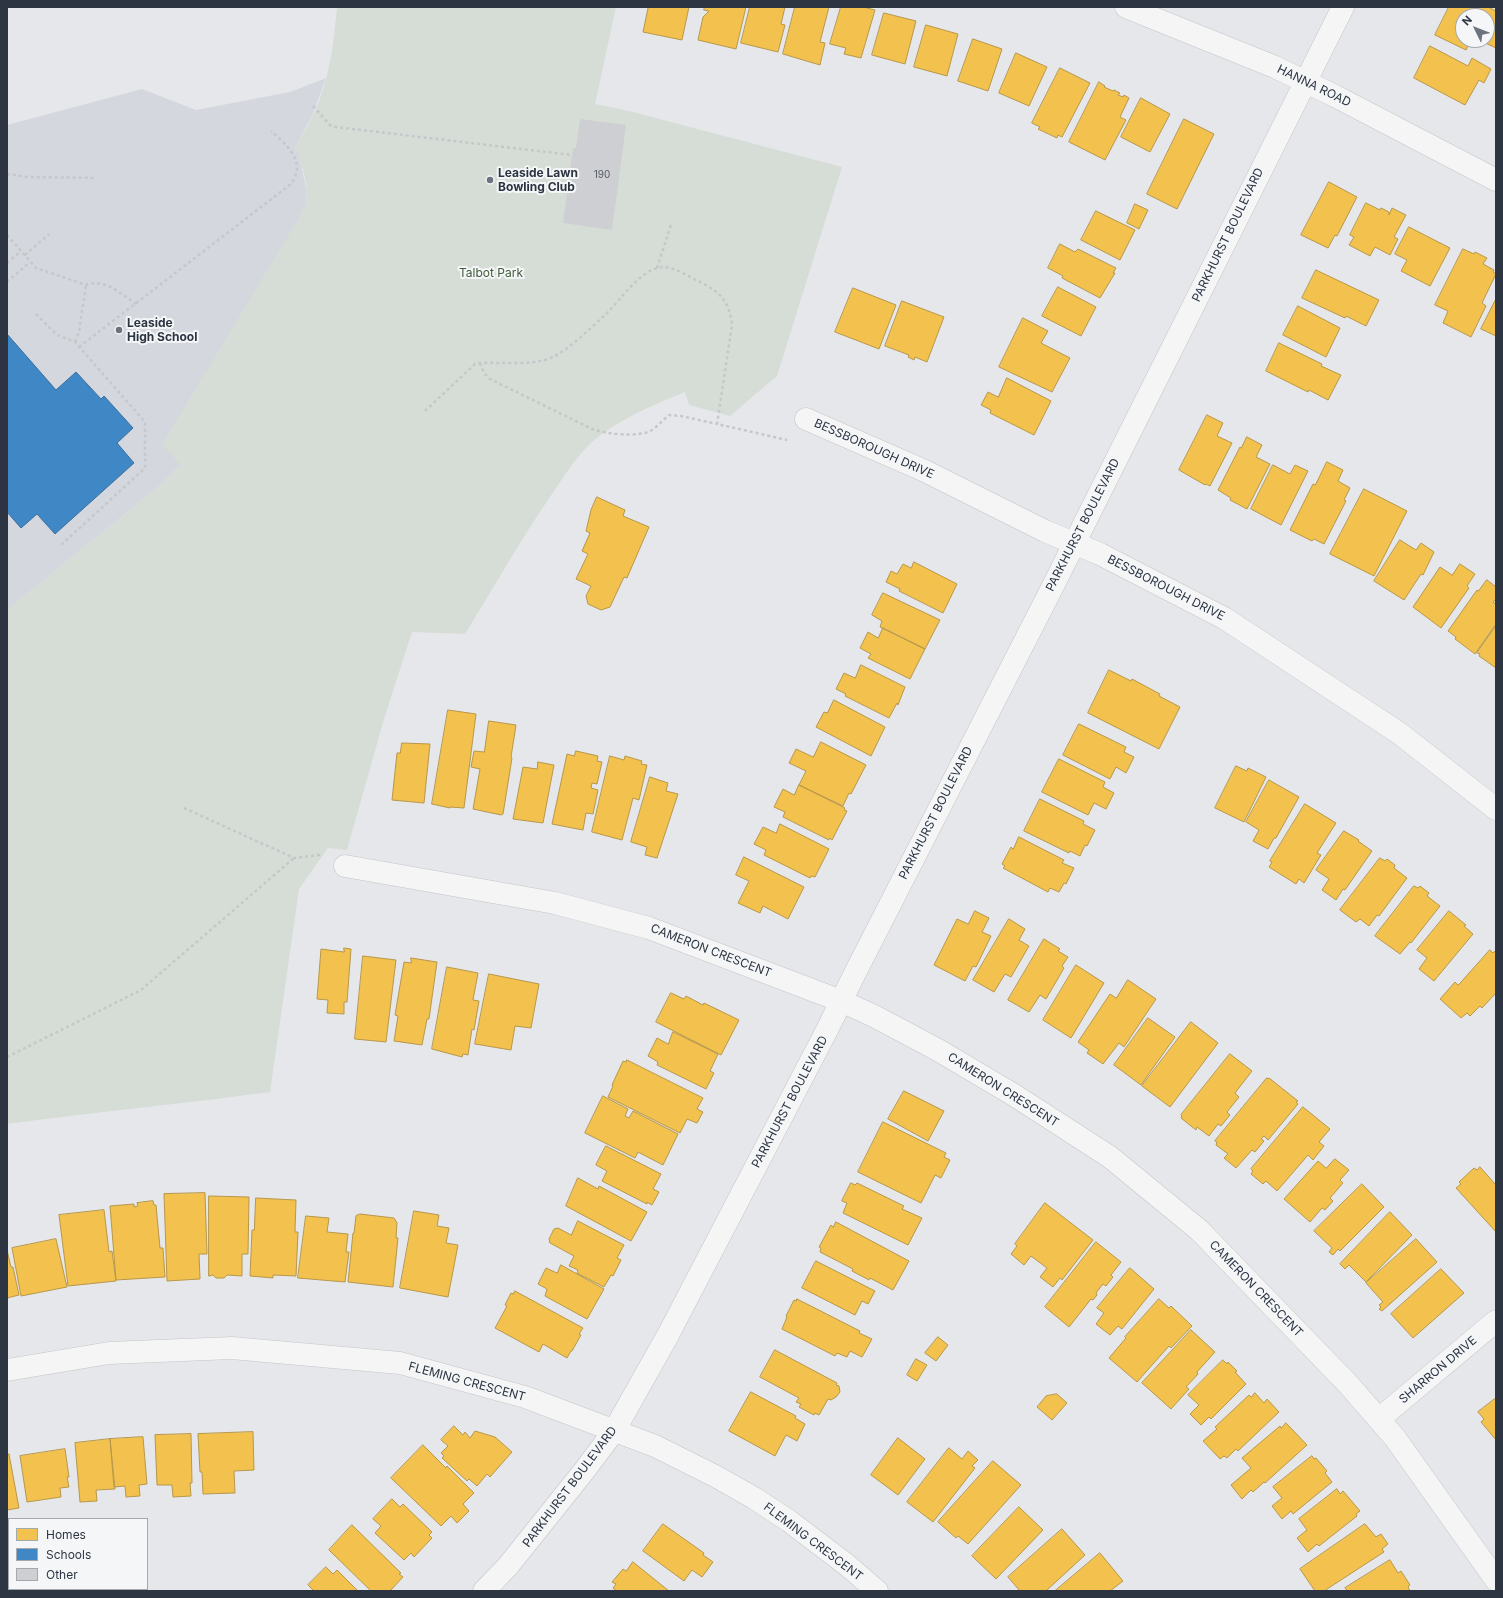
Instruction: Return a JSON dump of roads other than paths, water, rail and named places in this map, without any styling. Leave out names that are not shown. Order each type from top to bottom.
[{"type":"street","name":"HANNA ROAD","points":[[1126,7],[1275,67],[1305,81],[1496,180]]},
{"type":"street","name":"PARKHURST BOULEVARD","points":[[484,1591],[508,1566],[614,1431],[672,1328],[841,1001],[1343,7]]},
{"type":"street","name":"BESSBOROUGH DRIVE","points":[[806,419],[925,471],[1045,532],[1100,554],[1224,618],[1399,733],[1496,809]]},
{"type":"street","name":"CAMERON CRESCENT","points":[[345,866],[555,903],[649,928],[841,1001],[874,1016],[938,1050],[1014,1095],[1110,1157],[1199,1230],[1348,1384],[1379,1420],[1399,1445],[1496,1580]]},
{"type":"street","name":"SHARRON DRIVE","points":[[1379,1420],[1496,1321]]},
{"type":"street","name":"FLEMING CRESCENT","points":[[7,1370],[109,1353],[232,1348],[400,1363],[525,1397],[655,1446],[754,1498],[812,1538],[877,1591]]},
{"type":"place","name":"Leaside Lawn Bowling Club","points":[[490,180]]},
{"type":"place","name":"Leaside High School","points":[[119,330]]},
{"type":"park label","name":"Talbot Park","points":[[491,273]]}]
